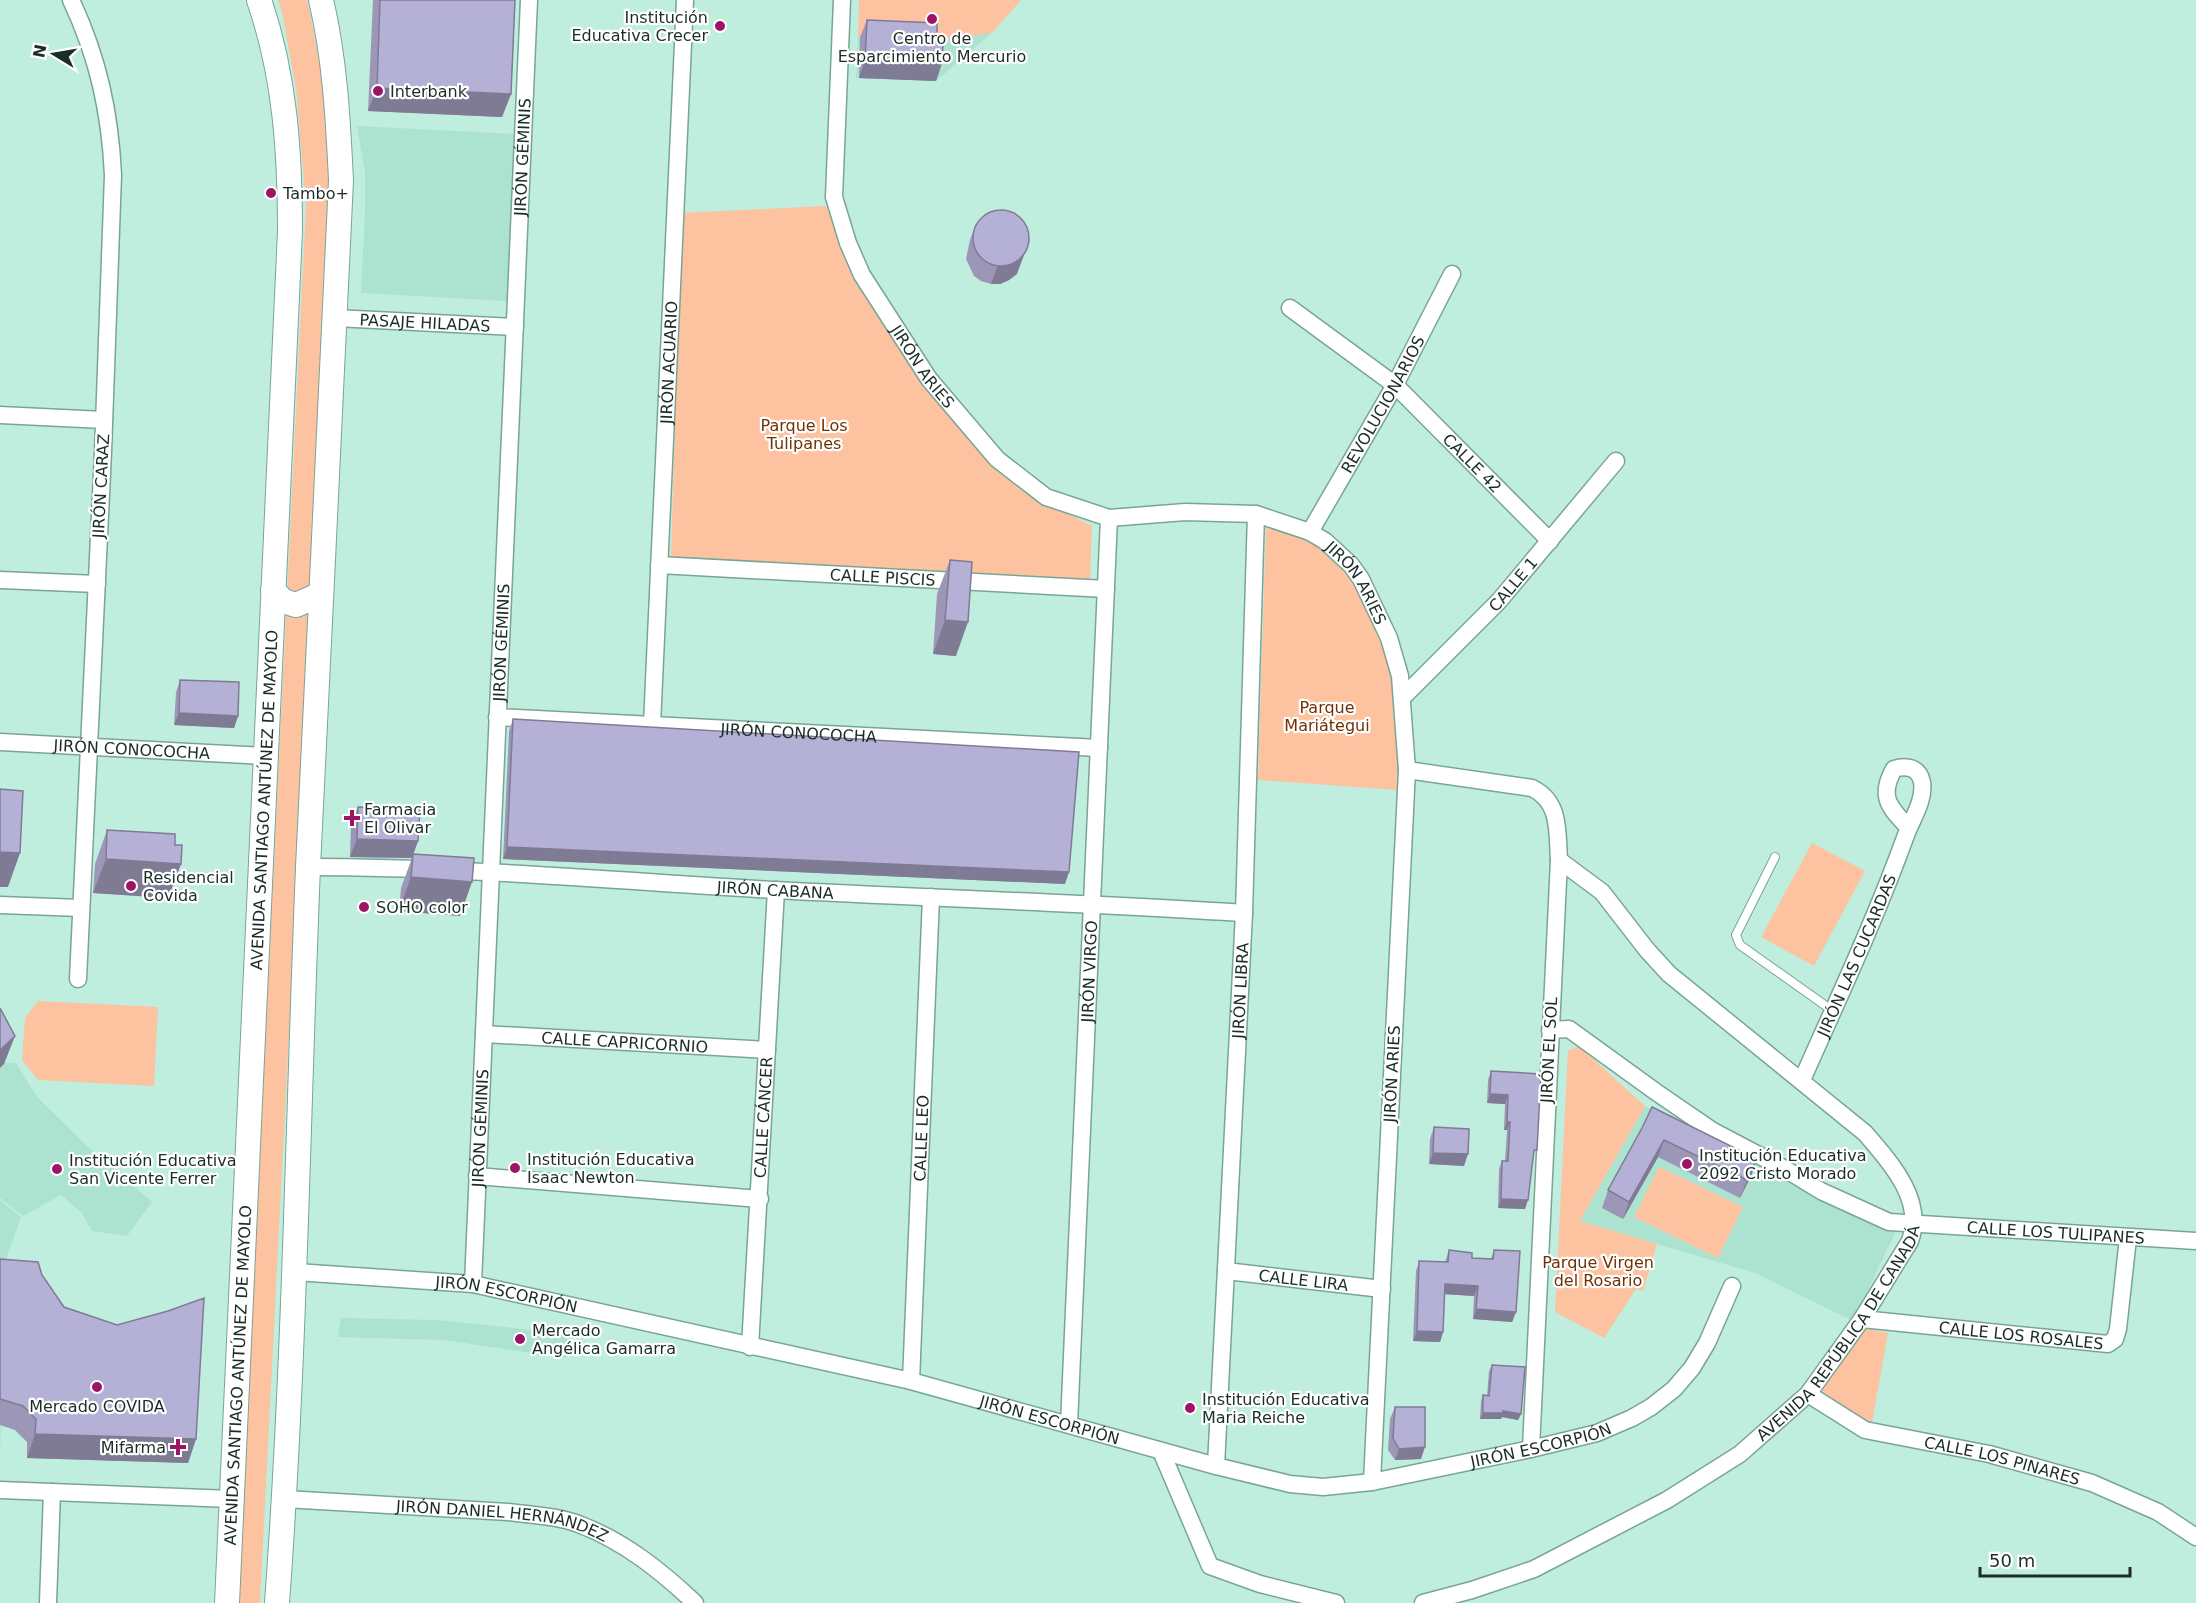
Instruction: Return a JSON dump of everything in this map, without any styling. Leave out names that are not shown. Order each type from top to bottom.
[{"type":"main road","name":"AVENIDA SANTIAGO ANTÚNEZ DE MAYOLO","points":[[227,1603],[290,195],[282,92],[269,30],[259,0]]},
{"type":"main road","points":[[277,1603],[285,1499],[296,1272],[308,867],[341,180],[334,74],[329,32],[321,0]]},
{"type":"main road","points":[[273,590],[284,601],[296,604],[321,594]]},
{"type":"main road","points":[[272,619],[284,611],[297,609],[309,613],[320,622]]},
{"type":"street","name":"JIRÓN CARAZ","points":[[71,0],[98,71],[111,132],[113,201],[78,979]]},
{"type":"street","name":"JIRÓN GÉMINIS","points":[[472,1284],[529,0]]},
{"type":"street","name":"JIRÓN ACUARIO","points":[[652,725],[685,0]]},
{"type":"street","name":"JIRÓN ARIES","points":[[842,0],[834,197],[848,243],[862,274],[929,379],[997,459],[1046,497],[1109,518],[1185,512],[1256,514],[1310,532],[1340,554],[1361,579],[1392,647],[1400,676],[1407,770],[1372,1482]]},
{"type":"street","name":"REVOLUCIONARIOS","points":[[1310,532],[1395,385],[1452,274]]},
{"type":"street","name":"CALLE 42","points":[[1290,308],[1395,385],[1550,541]]},
{"type":"street","name":"PASAJE HILADAS","points":[[335,318],[515,327]]},
{"type":"street","points":[[0,415],[104,420]]},
{"type":"street","name":"CALLE 1","points":[[1402,698],[1488,614],[1616,461]]},
{"type":"street","name":"JIRÓN LIBRA","points":[[1216,1466],[1244,913],[1256,514]]},
{"type":"street","name":"JIRÓN VIRGO","points":[[1069,1424],[1109,518]]},
{"type":"street","name":"CALLE PISCIS","points":[[659,565],[1106,589]]},
{"type":"street","points":[[0,580],[97,584]]},
{"type":"street","name":"JIRÓN CONOCOCHA","points":[[497,717],[1099,748]]},
{"type":"street","name":"JIRÓN CONOCOCHA","points":[[0,742],[264,756]]},
{"type":"street","name":"JIRÓN EL SOL","points":[[1407,770],[1524,786],[1537,791],[1553,806],[1556,816],[1558,860],[1531,1449]]},
{"type":"street","name":"JIRÓN LAS CUCARDAS","points":[[1802,1080],[1885,893],[1909,828]]},
{"type":"street","name":"AVENIDA REPÚBLICA DE CANADÁ","points":[[1434,1602],[1534,1569],[1667,1500],[1740,1454],[1808,1394],[1862,1319],[1910,1241],[1915,1223],[1912,1204],[1903,1184],[1888,1159],[1865,1133],[1669,974],[1647,950],[1602,892],[1558,860]]},
{"type":"street","name":"JIRÓN CABANA","points":[[308,867],[490,873],[776,890],[1092,903],[1244,913]]},
{"type":"street","name":"CALLE CÁNCER","points":[[750,1347],[776,890]]},
{"type":"street","name":"CALLE LEO","points":[[911,1381],[931,897]]},
{"type":"street","points":[[0,905],[81,908]]},
{"type":"street","name":"CALLE LOS TULIPANES","points":[[1550,1029],[1569,1029],[1713,1131],[1821,1191],[1889,1222],[2196,1241]]},
{"type":"street","name":"CALLE CAPRICORNIO","points":[[483,1034],[767,1050]]},
{"type":"street","points":[[477,1176],[760,1200]]},
{"type":"street","name":"CALLE LOS ROSALES","points":[[1862,1319],[2108,1344],[2115,1339],[2118,1329],[2128,1238]]},
{"type":"street","name":"CALLE LIRA","points":[[1226,1271],[1382,1289]]},
{"type":"street","name":"JIRÓN ESCORPIÓN","points":[[296,1272],[472,1284],[911,1381],[1216,1466],[1290,1484],[1323,1488],[1372,1482],[1531,1449],[1614,1427],[1651,1407],[1674,1389],[1692,1368],[1707,1343],[1732,1286]]},
{"type":"street","name":"CALLE LOS PINARES","points":[[1808,1394],[1864,1430],[1989,1454],[2092,1483],[2158,1512],[2196,1537]]},
{"type":"street","points":[[1161,1451],[1210,1566],[1260,1584],[1336,1603]]},
{"type":"street","points":[[0,1490],[231,1499]]},
{"type":"street","points":[[48,1603],[51,1492]]},
{"type":"street","name":"JIRÓN DANIEL HERNÁNDEZ","points":[[285,1499],[508,1512],[545,1516],[580,1524],[639,1556],[664,1574],[695,1603]]},
{"type":"lane","points":[[1775,857],[1736,935],[1740,945],[1833,1011]]},
{"type":"shaded area","points":[[992,33],[936,81],[856,78],[858,37],[930,41]]},
{"type":"shaded area","points":[[357,126],[515,134],[507,301],[361,293],[365,172]]},
{"type":"shaded area","name":"Institución Educativa San Vicente Ferrer","points":[[0,1052],[6,1063],[16,1063],[37,1097],[85,1144],[152,1202],[127,1236],[92,1231],[82,1213],[61,1195],[23,1216],[0,1198]]},
{"type":"shaded area","name":"Institución Educativa 2092 Cristo Morado","points":[[1645,1106],[1896,1231],[1853,1321],[1755,1273],[1580,1221]]},
{"type":"shaded area","points":[[0,1200],[21,1217],[7,1256],[0,1454]]},
{"type":"shaded area","points":[[341,1318],[436,1320],[572,1334],[566,1358],[444,1340],[338,1337]]},
{"type":"green space","points":[[278,0],[306,0],[309,7],[326,98],[332,188],[260,1603],[238,1603],[306,205],[296,88]]},
{"type":"green space","name":"Centro de Esparcimiento Mercurio","points":[[859,0],[1021,0],[992,33],[930,41],[858,37]]},
{"type":"green space","name":"Parque Los Tulipanes","points":[[826,206],[855,269],[911,362],[1049,505],[1092,526],[1090,580],[671,559],[681,213]]},
{"type":"green space","name":"Parque Mariátegui","points":[[1266,526],[1288,529],[1319,548],[1349,576],[1373,621],[1392,675],[1397,731],[1398,790],[1258,780]]},
{"type":"green space","points":[[1812,843],[1865,871],[1814,966],[1761,937]]},
{"type":"green space","points":[[38,1001],[158,1007],[154,1086],[38,1080],[22,1060],[25,1018]]},
{"type":"green space","name":"Parque Virgen del Rosario","points":[[1579,1046],[1645,1106],[1580,1221],[1657,1244],[1643,1291],[1636,1289],[1604,1338],[1555,1312],[1568,1051]]},
{"type":"green space","points":[[1659,1167],[1743,1207],[1718,1258],[1634,1217]]},
{"type":"green space","points":[[1859,1329],[1888,1333],[1872,1423],[1820,1394]]},
{"type":"building","points":[[380,0],[515,0],[511,94],[377,88]]},
{"type":"building","points":[[867,20],[937,23],[937,42],[943,43],[942,63],[865,60]]},
{"type":"building","points":[[995,210],[1007,210],[1017,214],[1025,222],[1029,238],[1025,254],[1017,262],[1007,266],[995,266],[985,262],[977,254],[973,244],[973,232],[977,222],[985,214]]},
{"type":"building","points":[[950,560],[972,562],[968,622],[945,620]]},
{"type":"building","points":[[180,680],[239,682],[238,716],[179,713]]},
{"type":"building","points":[[513,719],[1079,752],[1069,872],[507,847]]},
{"type":"building","points":[[0,789],[23,791],[20,853],[0,852]]},
{"type":"building","points":[[358,807],[420,809],[418,841],[357,839]]},
{"type":"building","points":[[107,830],[175,834],[175,845],[182,845],[181,864],[106,859]]},
{"type":"building","points":[[413,854],[474,858],[472,882],[411,877]]},
{"type":"building","points":[[0,1008],[15,1036],[0,1050]]},
{"type":"building","points":[[1491,1071],[1541,1074],[1537,1150],[1534,1150],[1528,1200],[1501,1199],[1502,1161],[1508,1161],[1510,1122],[1507,1122],[1508,1095],[1490,1094]]},
{"type":"building","points":[[1652,1107],[1757,1159],[1747,1180],[1664,1140],[1629,1202],[1608,1190]]},
{"type":"building","points":[[1434,1127],[1469,1129],[1468,1154],[1433,1153]]},
{"type":"building","points":[[1449,1250],[1472,1253],[1472,1258],[1493,1259],[1494,1250],[1520,1251],[1516,1312],[1476,1309],[1478,1286],[1445,1284],[1443,1332],[1417,1331],[1419,1261],[1448,1262]]},
{"type":"building","name":"Mercado COVIDA","points":[[0,1259],[38,1262],[42,1275],[64,1307],[117,1325],[204,1298],[196,1439],[35,1434],[36,1419],[23,1406],[0,1399]]},
{"type":"building","points":[[1492,1365],[1525,1367],[1521,1414],[1503,1411],[1503,1413],[1483,1413],[1483,1395],[1489,1396]]},
{"type":"building","points":[[1395,1407],[1425,1407],[1425,1447],[1399,1449],[1393,1438]]},
{"type":"place","name":"Centro de Esparcimiento Mercurio","points":[[932,19]]},
{"type":"place","name":"Institución Educativa Crecer","points":[[720,26]]},
{"type":"place","name":"Interbank","points":[[378,91]]},
{"type":"place","name":"Tambo+","points":[[271,193]]},
{"type":"place","name":"Farmacia El Olivar","points":[[352,818]]},
{"type":"place","name":"Residencial Covida","points":[[131,886]]},
{"type":"place","name":"SOHO color","points":[[364,907]]},
{"type":"place","name":"Institución Educativa 2092 Cristo Morado","points":[[1687,1164]]},
{"type":"place","name":"Institución Educativa Isaac Newton","points":[[515,1168]]},
{"type":"place","name":"Institución Educativa San Vicente Ferrer","points":[[57,1169]]},
{"type":"place","name":"Mercado Angélica Gamarra","points":[[520,1339]]},
{"type":"place","name":"Mercado COVIDA","points":[[97,1387]]},
{"type":"place","name":"Institución Educativa Maria Reiche","points":[[1190,1408]]},
{"type":"place","name":"Mifarma","points":[[178,1447]]}]
